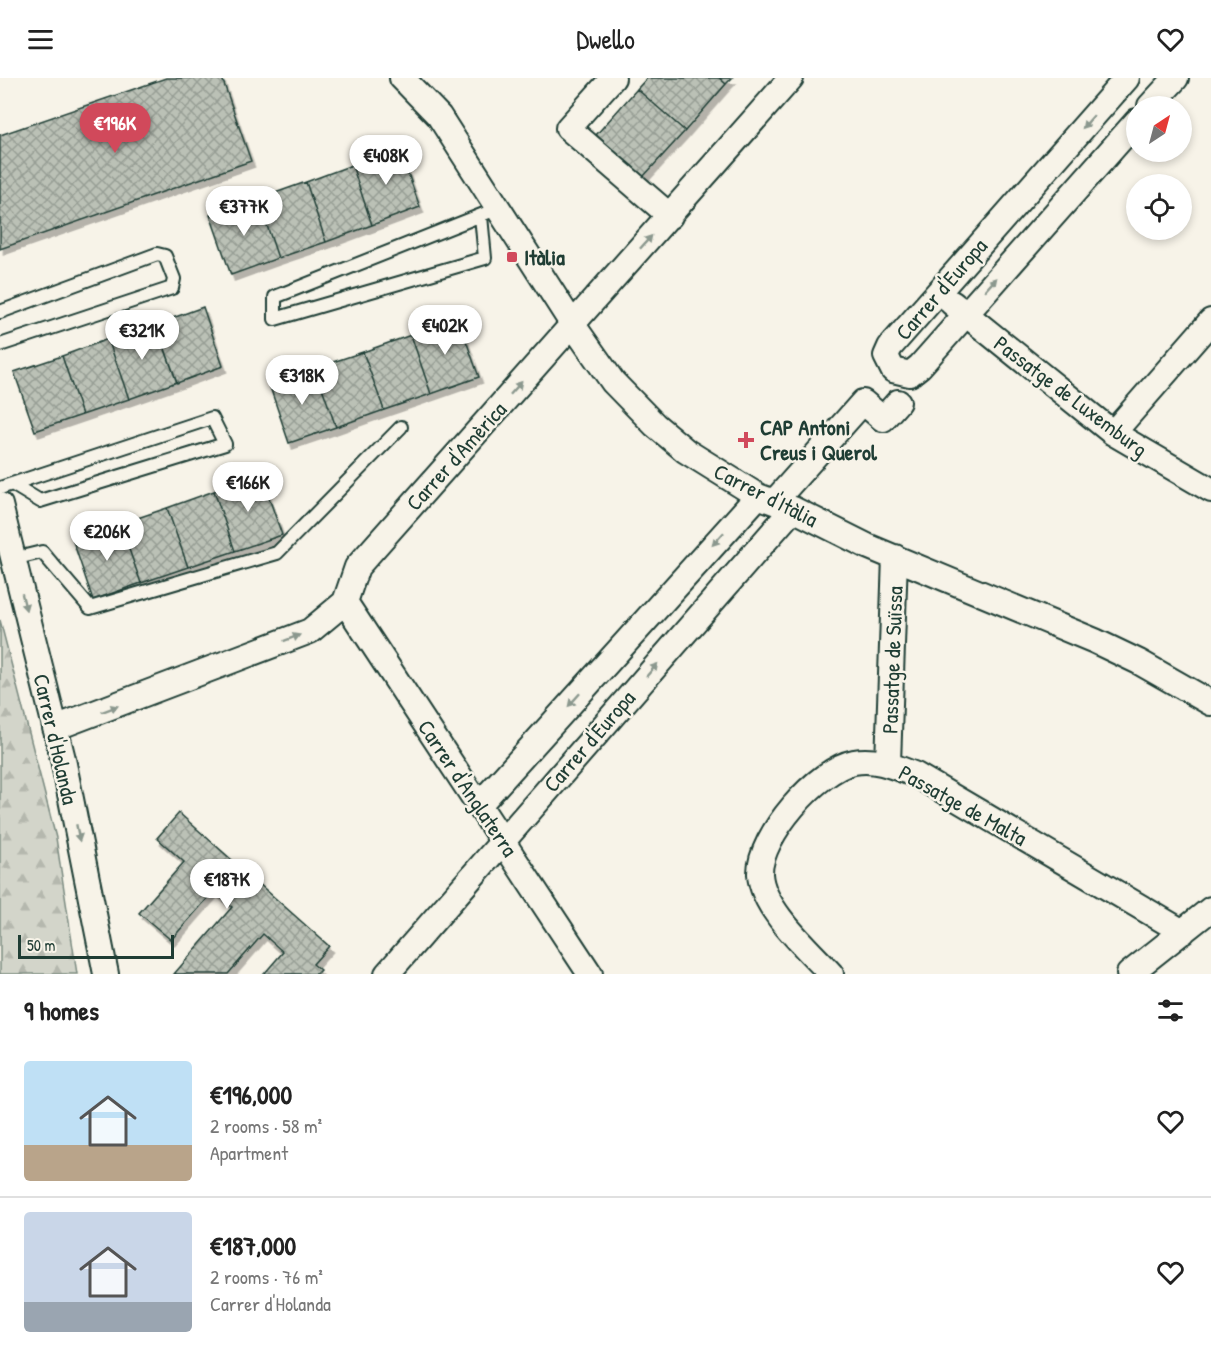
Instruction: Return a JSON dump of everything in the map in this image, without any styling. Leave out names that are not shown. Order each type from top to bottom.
[{"type":"street","name":"Carrer d'Itàlia","points":[[402,78],[439,116],[490,212],[613,382],[655,425],[686,451],[775,502],[895,557],[1112,648],[1211,703]]},
{"type":"street","points":[[613,78],[568,128],[670,216]]},
{"type":"street","name":"Carrer d'Amèrica","points":[[345,602],[357,567],[791,78]]},
{"type":"street","name":"Carrer d'Europa","points":[[1126,133],[915,372],[902,374],[893,370],[886,356],[890,347],[1127,78]]},
{"type":"street","points":[[1159,96],[1176,78]]},
{"type":"street","name":"Passatge de Luxemburg","points":[[939,291],[964,314],[1113,433],[1211,490]]},
{"type":"street","points":[[1113,433],[1211,321]]},
{"type":"street","name":"Carrer d'Europa","points":[[387,974],[503,840],[775,502],[863,402],[883,419],[898,402]]},
{"type":"street","name":"Carrer d'Europa","points":[[479,805],[775,502]]},
{"type":"street","name":"Carrer d'Holanda","points":[[0,505],[55,728],[106,974]]},
{"type":"street","name":"Passatge de Suïssa","points":[[888,763],[895,557]]},
{"type":"street","points":[[55,728],[310,631],[345,602]]},
{"type":"street","name":"Carrer d'Anglaterra","points":[[345,602],[590,974]]},
{"type":"street","name":"Passatge de Malta","points":[[831,974],[772,907],[763,889],[760,873],[770,840],[794,806],[832,772],[852,763],[870,761],[888,763],[916,775],[1183,932]]},
{"type":"street","points":[[1129,974],[1211,909]]},
{"type":"lane","points":[[490,212],[484,258],[275,319],[275,297],[490,212]]},
{"type":"lane","points":[[0,312],[157,254],[165,256],[174,279],[172,288],[0,345]]},
{"type":"lane","points":[[212,418],[225,444],[39,501],[6,486],[212,418]]},
{"type":"lane","points":[[13,559],[42,552],[90,608],[277,553],[401,427]]},
{"type":"green space","points":[[0,620],[56,838],[77,974],[0,974]]},
{"type":"building","points":[[166,78],[222,78],[251,161],[0,249],[0,135]]},
{"type":"building","points":[[647,78],[719,78],[726,84],[685,131],[637,89]]},
{"type":"building","points":[[719,78],[732,78],[726,84]]},
{"type":"building","points":[[637,89],[685,131],[643,177],[596,135]]},
{"type":"building","points":[[399,148],[420,207],[372,225],[352,165]]},
{"type":"building","points":[[352,165],[372,225],[326,242],[306,182]]},
{"type":"building","points":[[306,182],[326,242],[278,258],[258,199]]},
{"type":"building","points":[[258,199],[278,258],[231,275],[210,215]]},
{"type":"building","points":[[203,307],[223,366],[177,383],[156,324]]},
{"type":"building","points":[[458,318],[479,377],[431,394],[411,335]]},
{"type":"building","points":[[156,324],[177,382],[129,399],[108,339]]},
{"type":"building","points":[[411,335],[431,394],[384,410],[363,352]]},
{"type":"building","points":[[108,339],[129,399],[82,415],[62,356]]},
{"type":"building","points":[[363,352],[384,410],[336,427],[315,368]]},
{"type":"building","points":[[62,356],[82,415],[35,431],[14,372]]},
{"type":"building","points":[[315,368],[336,427],[289,443],[269,384]]},
{"type":"building","points":[[261,475],[282,535],[235,551],[214,491]]},
{"type":"building","points":[[214,491],[235,551],[188,567],[167,508]]},
{"type":"building","points":[[167,508],[188,567],[141,583],[120,524]]},
{"type":"building","points":[[120,524],[141,583],[93,600],[73,541]]},
{"type":"building","points":[[179,813],[329,946],[313,964],[320,970],[316,974],[264,974],[283,952],[263,934],[228,974],[174,974],[232,907],[214,891],[171,940],[139,913],[184,862],[157,838]]},
{"type":"place","name":"Itàlia","points":[[512,257]]},
{"type":"place","name":"CAP Antoni Creus i Querol","points":[[746,440]]}]
